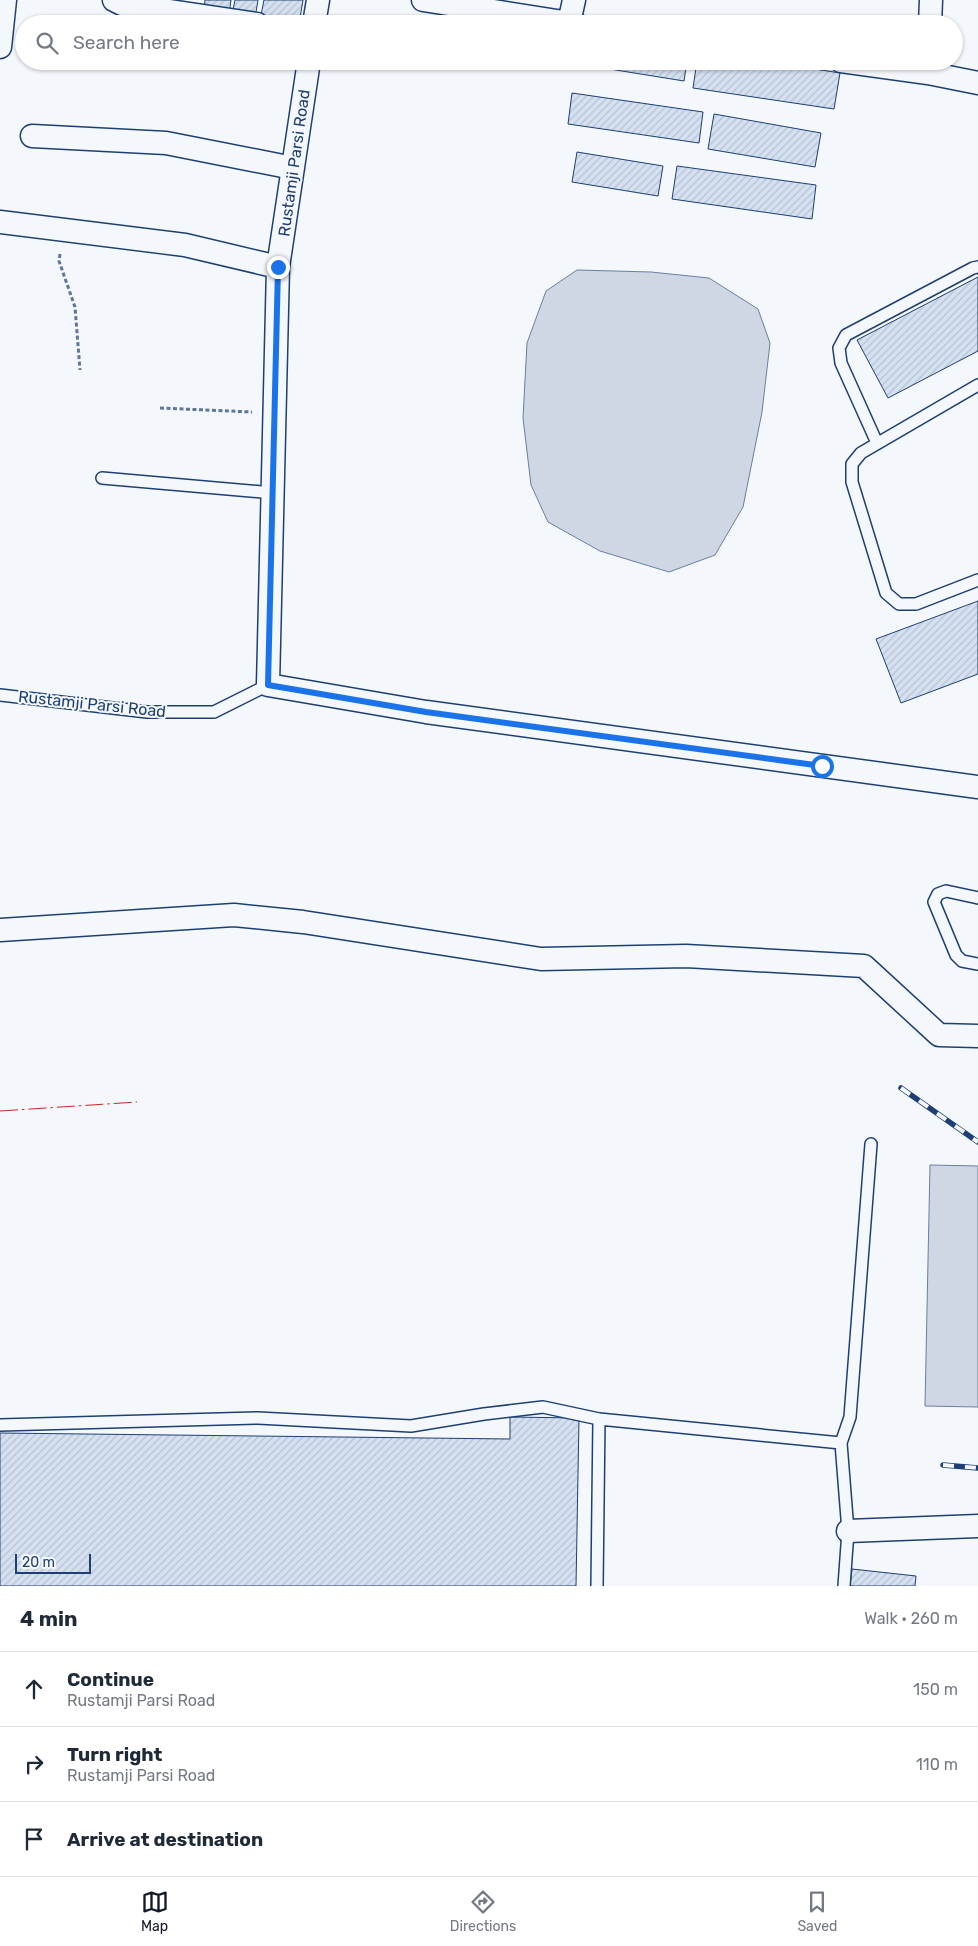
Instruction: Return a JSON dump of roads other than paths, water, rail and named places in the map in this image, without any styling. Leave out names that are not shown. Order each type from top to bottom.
[{"type":"street","points":[[0,47],[5,0]]},
{"type":"street","points":[[114,0],[122,4],[196,15]]},
{"type":"street","points":[[316,15],[318,0]]},
{"type":"street","points":[[423,0],[479,4],[533,15]]},
{"type":"street","points":[[573,15],[574,0]]},
{"type":"street","points":[[930,15],[931,0]]},
{"type":"street","name":"Rustamji Parsi Road","points":[[268,685],[278,267],[308,70]]},
{"type":"street","points":[[937,70],[978,83]]},
{"type":"street","points":[[32,136],[166,143],[293,168]]},
{"type":"street","points":[[0,222],[61,228],[185,245],[278,267]]},
{"type":"street","points":[[268,685],[426,712],[978,787]]},
{"type":"street","points":[[0,930],[234,915],[303,922],[542,959],[686,956],[864,966],[939,1035],[978,1036]]},
{"type":"street","points":[[848,1532],[978,1526]]},
{"type":"lane","points":[[877,443],[841,363],[839,348],[846,335],[978,267]]},
{"type":"lane","points":[[978,385],[861,453],[852,464],[852,482],[886,593],[899,604],[916,604],[978,580]]},
{"type":"lane","points":[[102,478],[273,493]]},
{"type":"lane","name":"Rustamji Parsi Road","points":[[0,695],[147,712],[214,712],[268,685]]},
{"type":"lane","points":[[978,898],[946,891],[938,894],[934,902],[956,955],[962,961],[978,964]]},
{"type":"lane","points":[[844,1586],[848,1532],[840,1443],[850,1417],[871,1144]]},
{"type":"lane","points":[[0,1425],[258,1418],[411,1426],[543,1407],[598,1419],[840,1443]]},
{"type":"lane","points":[[597,1586],[598,1419]]},
{"type":"railway","points":[[901,1088],[978,1142]]},
{"type":"railway","points":[[943,1465],[978,1468]]}]
